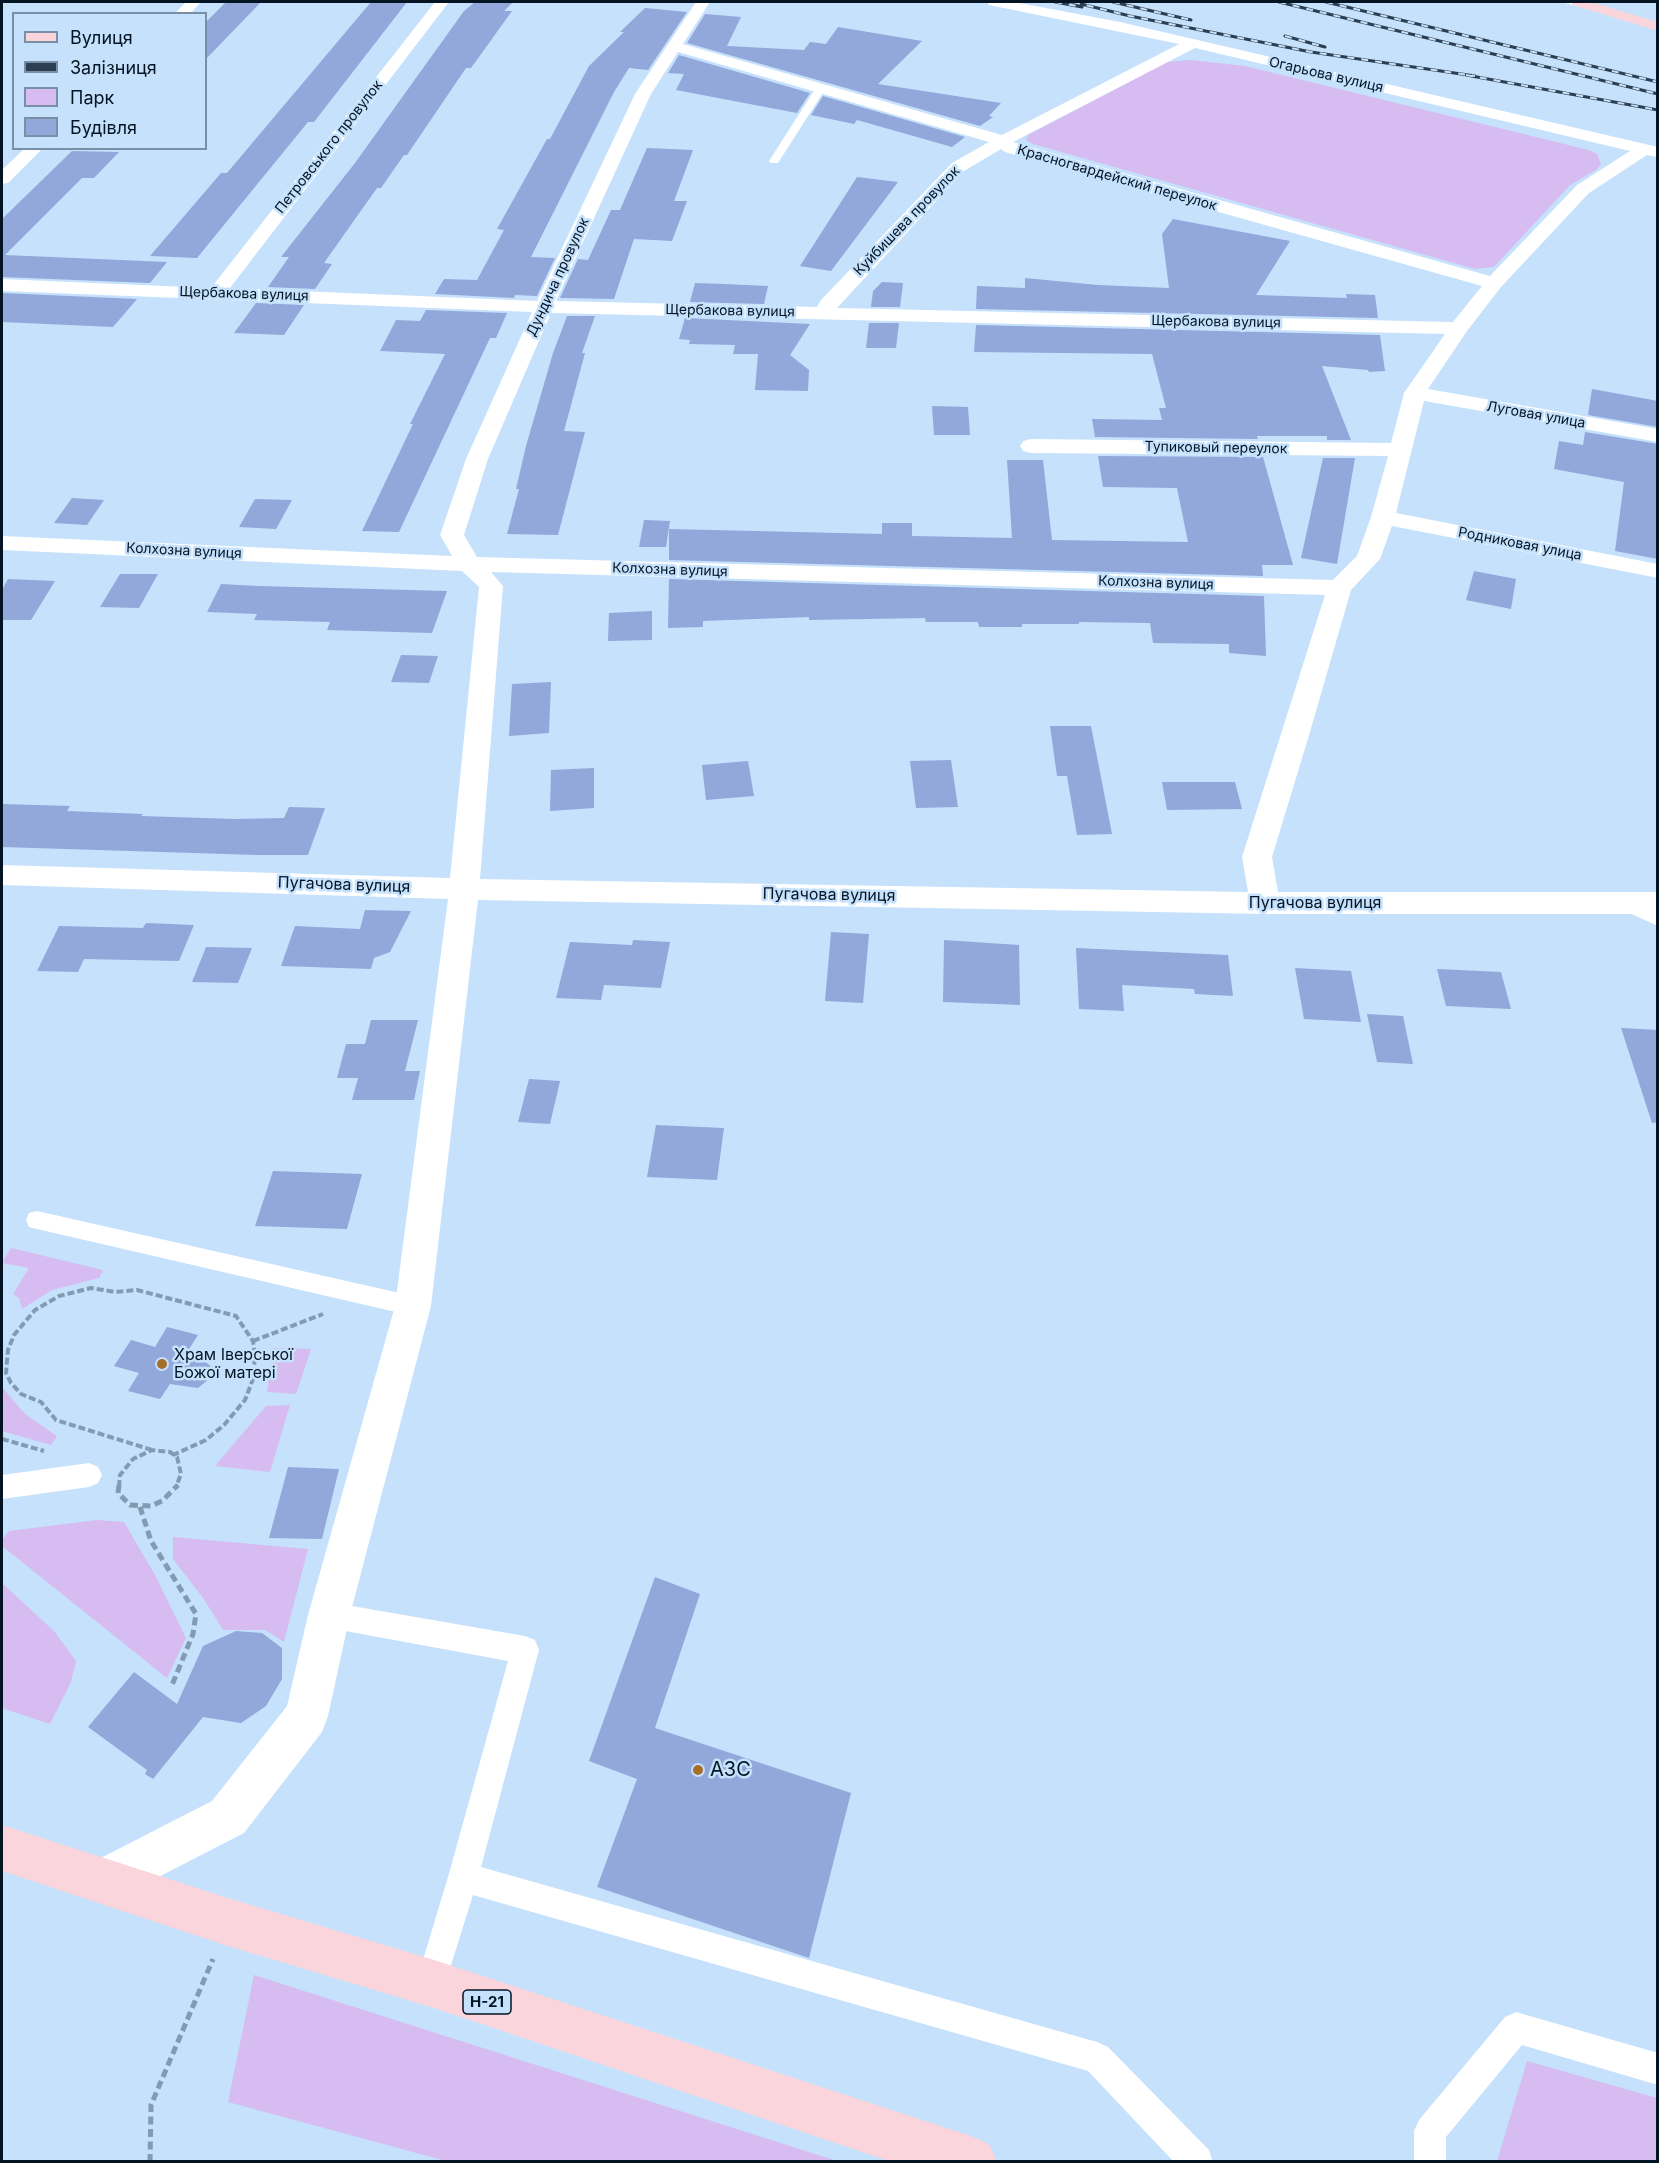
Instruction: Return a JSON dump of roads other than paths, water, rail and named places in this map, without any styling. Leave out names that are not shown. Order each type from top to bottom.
[{"type":"main road","points":[[1578,2],[1658,27]]},
{"type":"main road","name":"Н-21","points":[[2,1848],[228,1922],[430,1983],[971,2162]]},
{"type":"street","name":"Петровського провулок","points":[[217,293],[442,2]]},
{"type":"street","name":"Дундича провулок","points":[[464,889],[491,586],[469,564],[453,535],[477,459],[544,307],[643,94],[703,2]]},
{"type":"street","name":"Огарьова вулиця","points":[[994,2],[1193,43],[1650,151]]},
{"type":"street","name":"Куйбишева провулок","points":[[826,313],[828,303],[958,167],[1193,43]]},
{"type":"street","name":"Красногвардейский переулок","points":[[673,46],[995,138],[1011,148],[1494,283]]},
{"type":"street","points":[[2,179],[33,150]]},
{"type":"street","points":[[1265,903],[1257,857],[1297,732],[1339,588],[1368,560],[1383,517],[1415,393],[1459,328],[1494,283],[1583,189],[1650,151]]},
{"type":"street","name":"Щербакова вулиця","points":[[2,285],[544,307],[1459,328]]},
{"type":"street","name":"Луговая улица","points":[[1415,393],[1658,436]]},
{"type":"street","name":"Тупиковый переулок","points":[[1031,446],[1400,450]]},
{"type":"street","name":"Родниковая улица","points":[[1383,517],[1658,571]]},
{"type":"street","name":"Колхозна вулиця","points":[[2,543],[469,564],[1339,588]]},
{"type":"street","name":"Пугачова вулиця","points":[[2,876],[464,889],[1265,903],[1658,903]]},
{"type":"street","points":[[106,1881],[228,1817],[306,1716],[328,1615],[413,1306],[464,889]]},
{"type":"lane","points":[[1566,2],[1603,10]]},
{"type":"lane","points":[[774,161],[821,88]]},
{"type":"lane","points":[[1623,902],[1658,919]]},
{"type":"lane","points":[[37,1221],[413,1306]]},
{"type":"lane","points":[[2,1487],[89,1475]]},
{"type":"lane","points":[[328,1615],[525,1650],[464,1877],[430,1983]]},
{"type":"lane","points":[[464,1877],[1097,2058],[1197,2162]]},
{"type":"lane","points":[[1430,2162],[1430,2131],[1516,2028],[1658,2069]]},
{"type":"railway","points":[[1055,2],[1082,7]]},
{"type":"railway","points":[[1073,2],[1130,16],[1311,52],[1475,76]]},
{"type":"railway","points":[[1113,2],[1191,20]]},
{"type":"railway","points":[[1279,2],[1658,94]]},
{"type":"railway","points":[[1326,2],[1658,82]]},
{"type":"railway","points":[[1285,36],[1325,47]]},
{"type":"railway","points":[[1466,75],[1658,110]]},
{"type":"place","name":"Храм Іверської Божої матері","points":[[162,1364]]},
{"type":"place","name":"АЗС","points":[[698,1770]]}]
